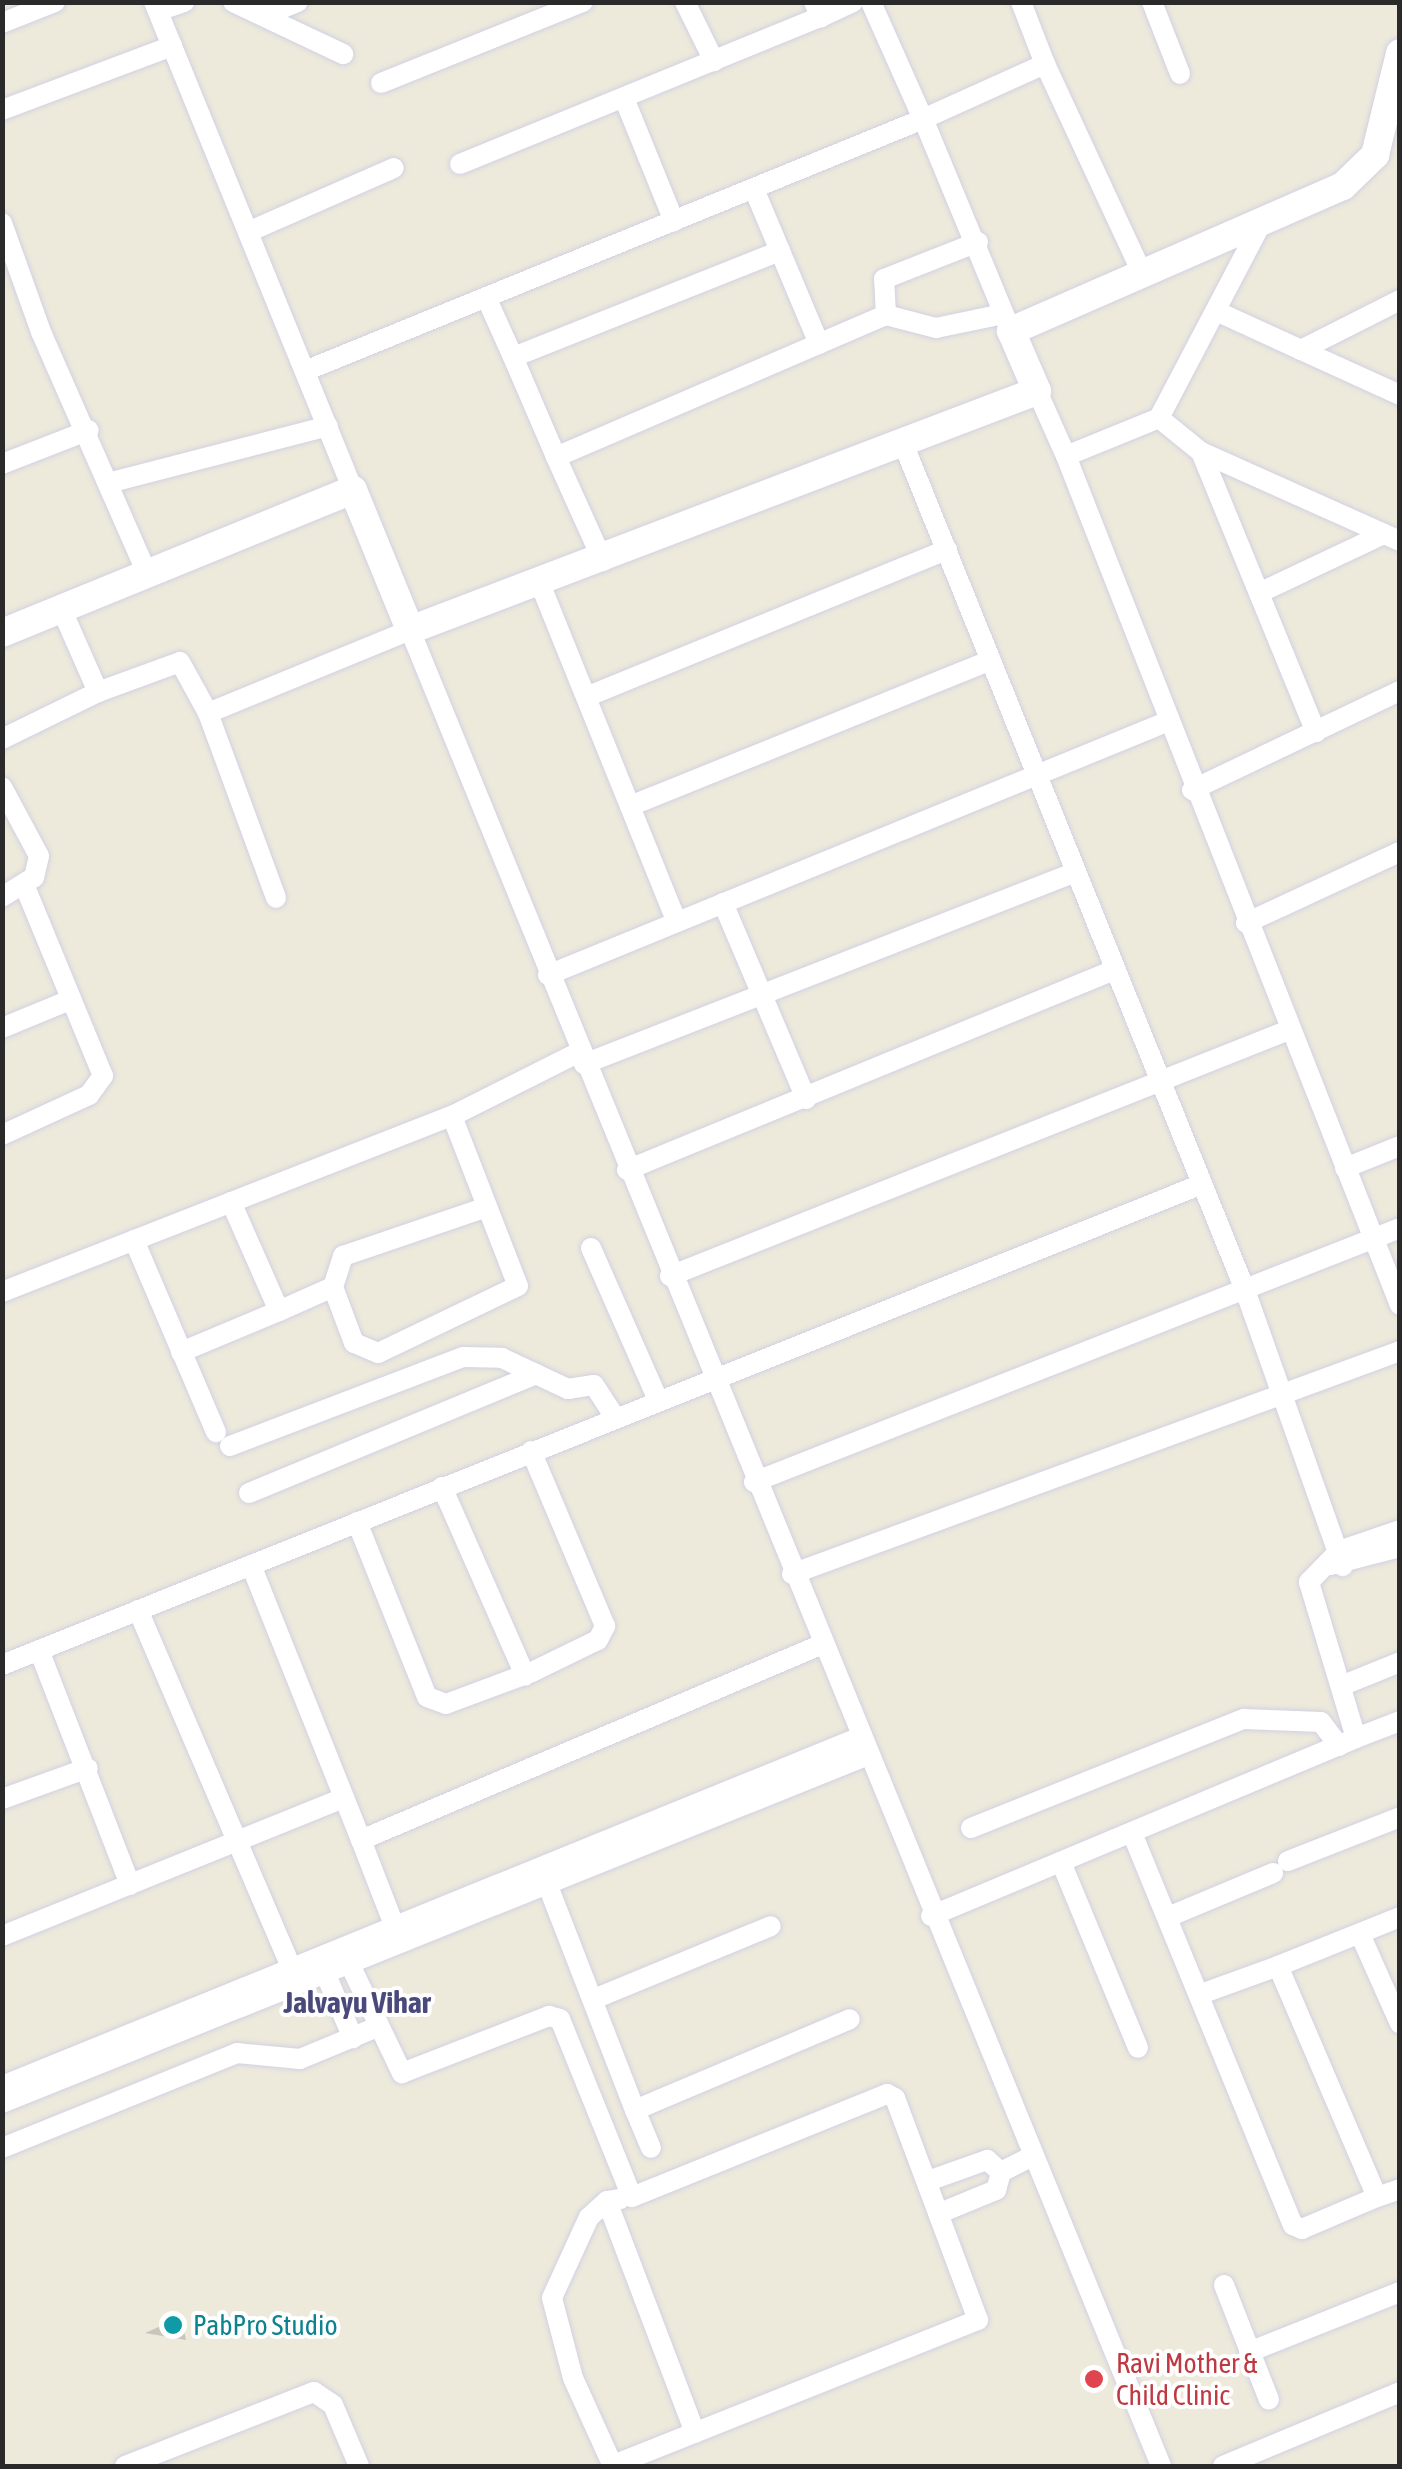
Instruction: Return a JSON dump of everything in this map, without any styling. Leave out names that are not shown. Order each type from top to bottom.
[{"type":"street","points":[[2,23],[55,2]]},
{"type":"street","points":[[184,2],[156,7],[862,1747],[1161,2466]]},
{"type":"street","points":[[233,2],[268,14],[343,54]]},
{"type":"street","points":[[268,14],[298,2]]},
{"type":"street","points":[[685,2],[714,61]]},
{"type":"street","points":[[460,164],[714,61],[817,10],[853,2]]},
{"type":"street","points":[[871,2],[978,242],[1007,322],[1066,456],[1164,723],[1400,1305]]},
{"type":"street","points":[[1021,2],[1045,64],[1143,275]]},
{"type":"street","points":[[1152,2],[1180,74]]},
{"type":"street","points":[[381,83],[569,5]]},
{"type":"street","points":[[2,110],[172,46]]},
{"type":"street","points":[[556,457],[886,316],[936,328],[1007,322],[1143,275],[1343,186],[1375,155],[1400,53]]},
{"type":"street","points":[[305,371],[924,120],[1045,64]]},
{"type":"street","points":[[624,98],[674,221]]},
{"type":"street","points":[[248,232],[394,168]]},
{"type":"street","points":[[754,189],[819,344]]},
{"type":"street","points":[[2,223],[40,332],[89,430],[147,573]]},
{"type":"street","points":[[1066,456],[1160,418],[1260,224]]},
{"type":"street","points":[[886,316],[884,279],[978,242]]},
{"type":"street","points":[[514,357],[780,251]]},
{"type":"street","points":[[486,297],[602,561]]},
{"type":"street","points":[[1301,350],[1400,300]]},
{"type":"street","points":[[1216,310],[1400,395]]},
{"type":"street","points":[[208,713],[410,630],[541,586],[1037,391]]},
{"type":"street","points":[[1160,418],[1201,452],[1392,538]]},
{"type":"street","points":[[112,482],[328,426]]},
{"type":"street","points":[[2,464],[89,430]]},
{"type":"street","points":[[903,443],[1286,1395],[1335,1561]]},
{"type":"street","points":[[1201,452],[1316,732]]},
{"type":"street","points":[[2,633],[353,490]]},
{"type":"street","points":[[1259,593],[1392,538]]},
{"type":"street","points":[[586,697],[946,550]]},
{"type":"street","points":[[541,586],[676,922]]},
{"type":"street","points":[[61,608],[98,692]]},
{"type":"street","points":[[630,806],[991,660]]},
{"type":"street","points":[[2,738],[98,692],[180,662],[208,713],[276,898]]},
{"type":"street","points":[[1192,790],[1400,691]]},
{"type":"street","points":[[548,974],[1164,723]]},
{"type":"street","points":[[2,787],[39,856],[26,887],[102,1084],[2,1134]]},
{"type":"street","points":[[1246,923],[1400,852]]},
{"type":"street","points":[[2,1292],[452,1116],[582,1058],[763,994],[1076,872]]},
{"type":"street","points":[[2,897],[26,887]]},
{"type":"street","points":[[723,903],[806,1099]]},
{"type":"street","points":[[627,1170],[1114,970]]},
{"type":"street","points":[[2,1028],[70,1000]]},
{"type":"street","points":[[670,1276],[1289,1030]]},
{"type":"street","points":[[452,1116],[517,1272],[512,1295],[378,1353],[354,1342],[333,1287],[342,1256],[487,1207]]},
{"type":"street","points":[[1344,1168],[1400,1146]]},
{"type":"street","points":[[2,1665],[1202,1184]]},
{"type":"street","points":[[232,1202],[279,1310]]},
{"type":"street","points":[[754,1482],[1400,1228]]},
{"type":"street","points":[[134,1240],[223,1439],[463,1356],[502,1358],[568,1389],[599,1387],[615,1417]]},
{"type":"street","points":[[591,1248],[658,1400]]},
{"type":"street","points":[[181,1352],[333,1287]]},
{"type":"street","points":[[792,1574],[1400,1352]]},
{"type":"street","points":[[248,1493],[536,1374]]},
{"type":"street","points":[[356,1522],[427,1697],[446,1704],[525,1674],[598,1640],[605,1626],[531,1451]]},
{"type":"street","points":[[442,1487],[525,1674]]},
{"type":"street","points":[[1348,1742],[1341,1686],[1308,1582],[1335,1561],[1400,1530]]},
{"type":"street","points":[[1335,1561],[1400,1547]]},
{"type":"street","points":[[250,1565],[394,1925]]},
{"type":"street","points":[[138,1610],[292,1969]]},
{"type":"street","points":[[361,1840],[821,1645]]},
{"type":"street","points":[[38,1650],[88,1768],[130,1884]]},
{"type":"street","points":[[1341,1686],[1400,1662]]},
{"type":"street","points":[[971,1828],[1244,1718],[1321,1722],[1348,1742]]},
{"type":"street","points":[[932,1916],[1348,1742],[1398,1726]]},
{"type":"street","points":[[2,2103],[321,1965],[862,1747]]},
{"type":"street","points":[[2,1800],[88,1768]]},
{"type":"street","points":[[2,1936],[344,1798]]},
{"type":"street","points":[[1168,1917],[1400,1817]]},
{"type":"street","points":[[1132,1833],[1202,1994],[1293,2225],[1302,2229],[1400,2189]]},
{"type":"street","points":[[1061,1862],[1138,2048]]},
{"type":"street","points":[[345,1956],[394,1925],[544,1875]]},
{"type":"street","points":[[544,1875],[651,2148]]},
{"type":"street","points":[[1202,1994],[1400,1917]]},
{"type":"street","points":[[594,1999],[771,1926]]},
{"type":"street","points":[[1360,1934],[1400,2024]]},
{"type":"street","points":[[345,1956],[376,2028],[402,2072],[549,2016],[560,2019],[632,2197]]},
{"type":"street","points":[[2,2086],[292,1969],[321,1965]]},
{"type":"street","points":[[321,1965],[352,2038]]},
{"type":"street","points":[[1278,1966],[1377,2197]]},
{"type":"street","points":[[635,2110],[850,2019]]},
{"type":"street","points":[[2,2148],[238,2053],[287,2062],[376,2028]]},
{"type":"street","points":[[887,2094],[928,2181],[978,2320],[612,2466],[573,2378],[552,2298],[590,2217],[607,2201],[632,2197],[887,2094]]},
{"type":"street","points":[[1000,2172],[1031,2157]]},
{"type":"street","points":[[928,2181],[987,2160],[1000,2172]]},
{"type":"street","points":[[940,2213],[996,2190],[1000,2172]]},
{"type":"street","points":[[607,2201],[695,2434]]},
{"type":"street","points":[[1224,2285],[1269,2400]]},
{"type":"street","points":[[1250,2352],[1400,2292]]},
{"type":"street","points":[[125,2466],[314,2392],[332,2405],[358,2466]]},
{"type":"street","points":[[1223,2466],[1400,2392]]},
{"type":"building","name":"PabPro Studio","points":[[181,2317],[186,2340],[145,2333]]},
{"type":"place","name":"PabPro Studio","points":[[173,2325]]},
{"type":"place","name":"Ravi Mother & Child Clinic","points":[[1094,2379]]},
{"type":"district","name":"Jalvayu Vihar","points":[[357,2002]]}]
